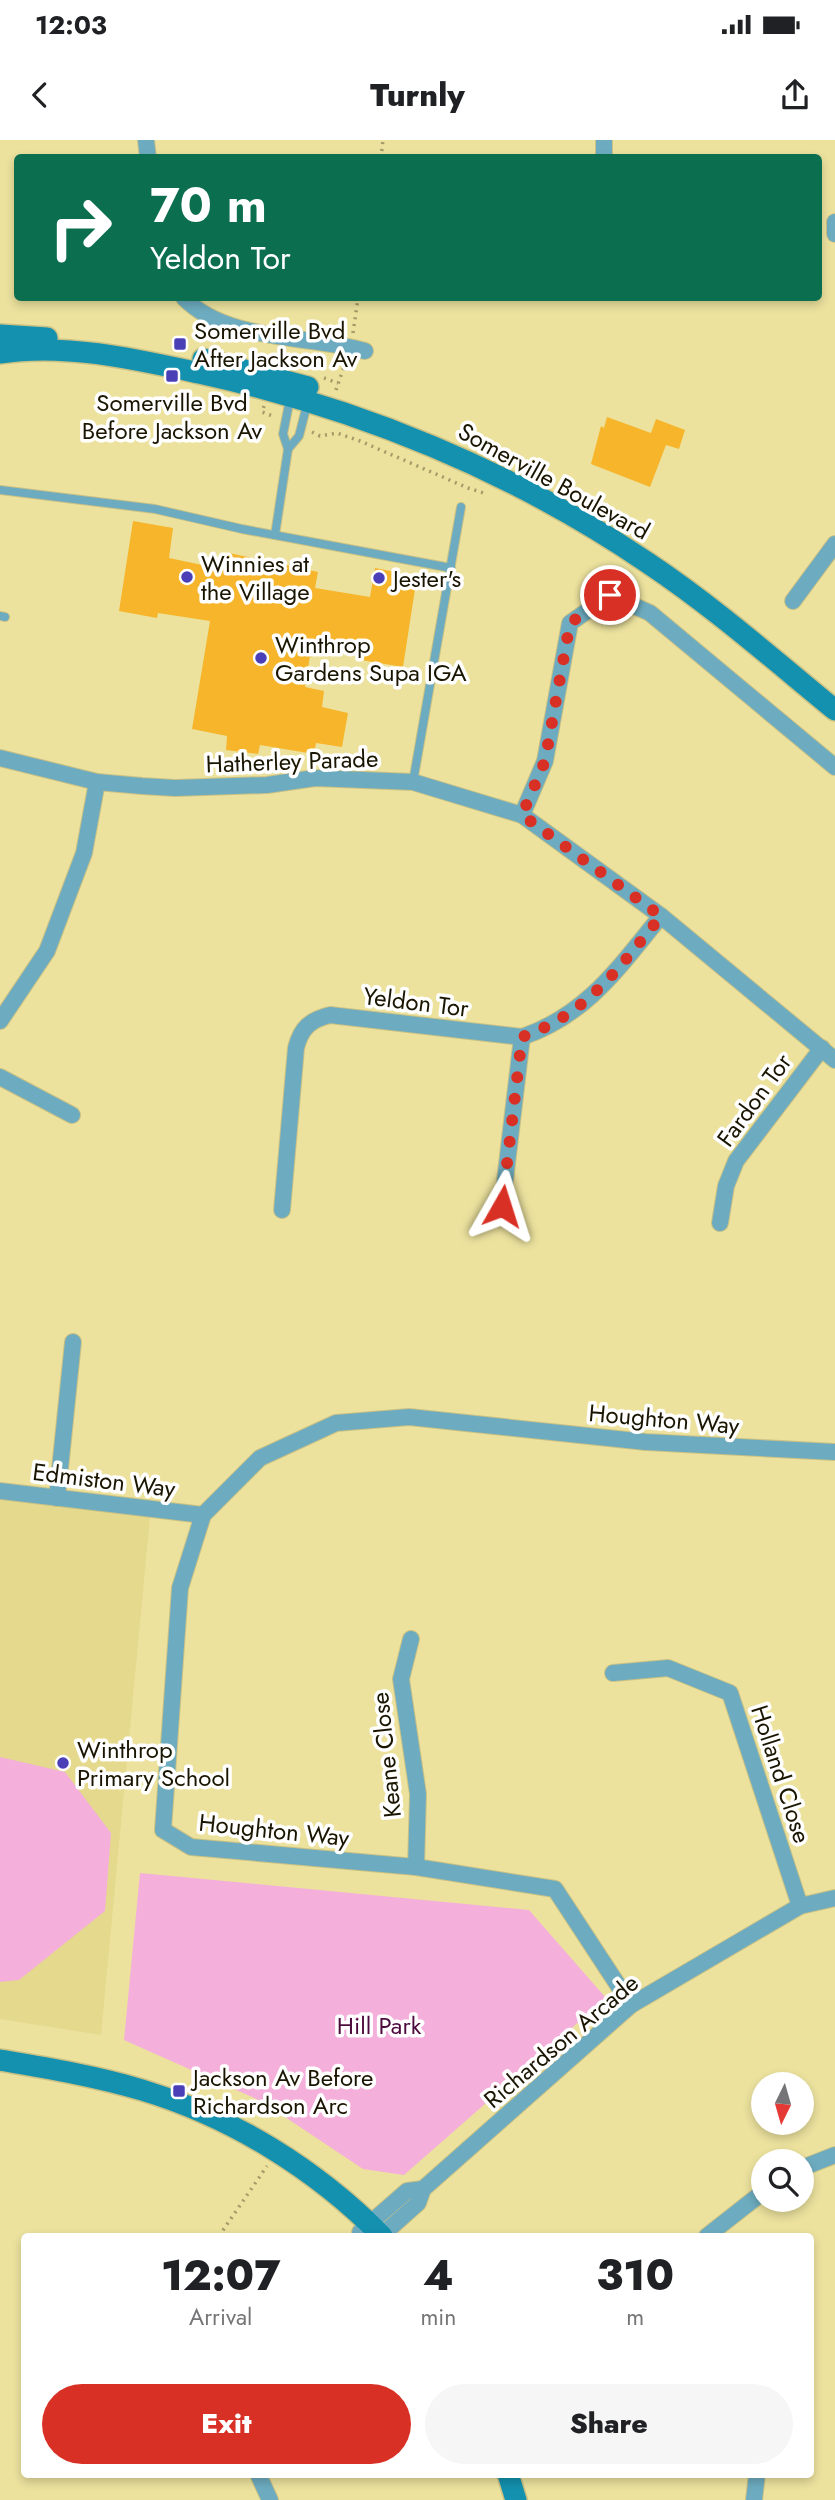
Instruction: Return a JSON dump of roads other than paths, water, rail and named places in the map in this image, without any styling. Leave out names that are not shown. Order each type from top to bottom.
[{"type":"main road","name":"Somerville Boulevard","points":[[0,335],[126,345],[222,363],[301,392],[474,464],[551,504],[648,562],[702,602],[835,710]]},
{"type":"main road","name":"Somerville Boulevard","points":[[0,353],[40,350],[108,356],[335,396],[478,453],[528,478],[642,544],[717,596],[835,693]]},
{"type":"main road","points":[[0,2060],[140,2089],[211,2116],[299,2167],[373,2233]]},
{"type":"main road","points":[[0,2073],[62,2083],[142,2102],[212,2129],[269,2162],[373,2233]]},
{"type":"main road","points":[[509,2478],[516,2500]]},
{"type":"main road","points":[[521,2478],[528,2500]]},
{"type":"street","points":[[835,222],[835,234]]},
{"type":"street","points":[[188,301],[206,315],[235,326],[305,342],[358,349]]},
{"type":"street","points":[[793,601],[835,544]]},
{"type":"street","points":[[522,815],[545,761],[570,623],[610,595],[650,613],[835,767]]},
{"type":"street","name":"Hatherley Parade","points":[[0,758],[97,782],[175,788],[267,785],[315,778],[413,782],[522,815],[661,916],[835,1060]]},
{"type":"street","points":[[0,1021],[47,951],[84,853],[97,782]]},
{"type":"street","points":[[502,1206],[522,1037],[555,1021],[603,987],[661,916]]},
{"type":"street","name":"Yeldon Tor","points":[[282,1210],[296,1048],[299,1036],[307,1024],[330,1015],[522,1037]]},
{"type":"street","name":"Fardon Tor","points":[[720,1223],[726,1186],[736,1161],[822,1048]]},
{"type":"street","points":[[0,1077],[72,1115]]},
{"type":"street","points":[[57,1497],[73,1342]]},
{"type":"street","name":"Houghton Way","points":[[631,2005],[555,1889],[415,1867],[191,1847],[163,1830],[180,1588],[203,1515],[260,1458],[336,1423],[409,1417],[646,1442],[835,1452]]},
{"type":"street","name":"Edmiston Way","points":[[0,1491],[203,1515]]},
{"type":"street","name":"Keane Close","points":[[411,1639],[401,1679],[418,1794],[415,1867]]},
{"type":"street","name":"Holland Close","points":[[613,1673],[668,1668],[730,1693],[800,1906]]},
{"type":"street","name":"Richardson Arcade","points":[[373,2233],[407,2191],[423,2189],[631,2005],[800,1906],[835,1898]]},
{"type":"street","points":[[814,2163],[835,2155]]},
{"type":"street","points":[[711,2233],[751,2201]]},
{"type":"street","points":[[260,2478],[270,2500]]},
{"type":"street","points":[[754,2500],[757,2478]]},
{"type":"lane","points":[[288,449],[299,436],[301,392]]},
{"type":"lane","points":[[275,535],[288,449],[283,434],[301,392]]},
{"type":"lane","points":[[0,490],[155,509],[451,568]]},
{"type":"lane","points":[[413,782],[461,507]]},
{"type":"place","name":"Somerville Bvd After Jackson Av","points":[[180,344]]},
{"type":"place","name":"Somerville Bvd Before Jackson Av","points":[[172,376]]},
{"type":"place","name":"Winnies at the Village","points":[[187,577]]},
{"type":"place","name":"Jester's","points":[[379,578]]},
{"type":"place","name":"Winthrop Gardens Supa IGA","points":[[261,658]]},
{"type":"place","name":"Winthrop Primary School","points":[[63,1763]]},
{"type":"place","name":"Jackson Av Before Richardson Arc","points":[[179,2091]]},
{"type":"park label","name":"Hill Park","points":[[379,2025]]}]
